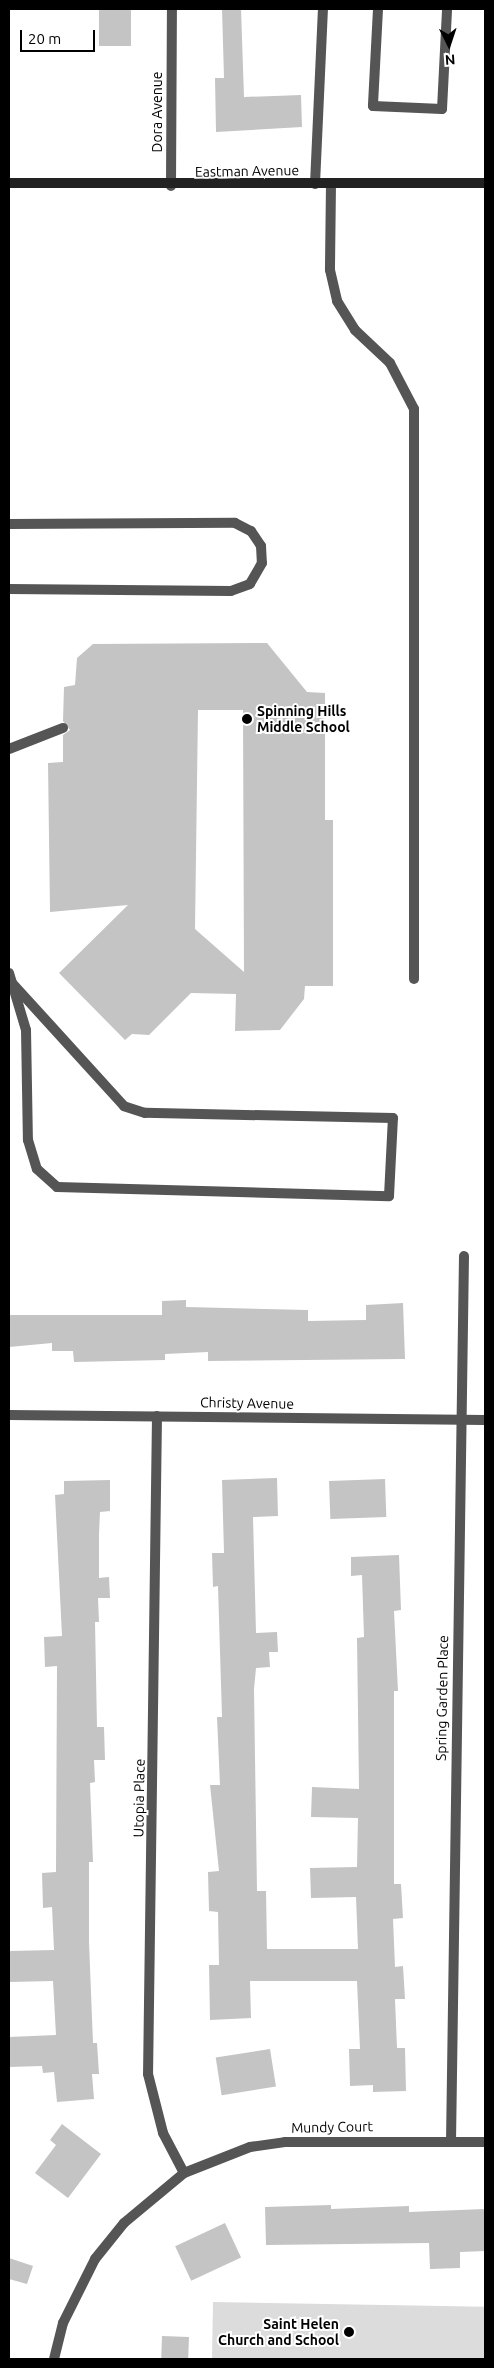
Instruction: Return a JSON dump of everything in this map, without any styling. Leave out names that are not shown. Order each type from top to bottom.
[{"type":"street","name":"Dora Avenue","points":[[171,186],[172,9]]},
{"type":"street","points":[[315,184],[322,9]]},
{"type":"street","points":[[378,9],[373,106],[442,108],[447,9]]},
{"type":"street","name":"Eastman Avenue","points":[[9,183],[171,186],[485,183]]},
{"type":"street","points":[[331,184],[330,270],[337,301],[355,330],[390,363],[414,409],[414,979]]},
{"type":"street","points":[[9,524],[235,523],[251,531],[261,546],[262,563],[250,584],[231,591],[9,589]]},
{"type":"street","points":[[9,749],[63,728]]},
{"type":"street","points":[[10,978],[124,1106],[145,1113],[393,1118],[389,1196],[57,1187],[37,1168],[28,1140],[26,1030],[10,978]]},
{"type":"street","name":"Spring Garden Place","points":[[451,2142],[460,1419],[464,1256]]},
{"type":"street","name":"Christy Avenue","points":[[9,1415],[485,1420]]},
{"type":"street","name":"Utopia Place","points":[[157,1416],[148,2074],[163,2133],[184,2173]]},
{"type":"street","name":"Mundy Court","points":[[54,2359],[63,2323],[95,2259],[138,2210],[184,2173],[250,2147],[285,2142],[485,2142]]},
{"type":"shaded area","name":"Saint Helen Church and School","points":[[213,2302],[485,2307],[484,2359],[212,2359]]},
{"type":"building","points":[[99,9],[131,9],[131,46],[99,46]]},
{"type":"building","points":[[222,9],[241,9],[244,97],[301,95],[302,127],[216,132],[215,78],[224,78]]},
{"type":"building","name":"Spinning Hills Middle School","points":[[267,643],[307,692],[325,693],[325,820],[333,820],[333,986],[305,986],[304,999],[280,1030],[235,1031],[236,994],[191,993],[149,1035],[132,1034],[125,1040],[59,973],[128,905],[50,912],[48,763],[63,762],[63,735],[70,730],[63,721],[64,687],[75,685],[77,658],[93,644]],"holes":[[[198,710],[243,710],[244,972],[195,929]]]},
{"type":"building","points":[[186,1300],[186,1307],[308,1310],[308,1321],[366,1320],[366,1305],[403,1303],[405,1359],[208,1361],[208,1352],[165,1354],[165,1360],[74,1362],[73,1351],[52,1351],[52,1343],[9,1347],[9,1315],[162,1315],[162,1301]]},
{"type":"building","points":[[277,1478],[278,1516],[253,1517],[256,1633],[277,1632],[278,1652],[269,1652],[270,1667],[256,1668],[254,1689],[257,1891],[266,1891],[267,1949],[358,1949],[356,1897],[311,1898],[310,1868],[357,1867],[358,1818],[311,1817],[312,1787],[359,1789],[357,1638],[364,1637],[362,1575],[351,1576],[351,1557],[399,1555],[401,1610],[394,1611],[398,1691],[394,1691],[394,1884],[401,1884],[403,1918],[393,1919],[395,1967],[403,1966],[405,1999],[395,1999],[397,2048],[405,2048],[406,2091],[373,2092],[373,2085],[350,2086],[349,2049],[360,2049],[357,1981],[250,1981],[251,2018],[210,2020],[209,1965],[219,1965],[218,1912],[209,1911],[208,1872],[219,1871],[210,1785],[220,1785],[217,1717],[222,1717],[218,1586],[213,1587],[212,1553],[224,1553],[222,1480]]},
{"type":"building","points":[[385,1479],[386,1517],[330,1519],[329,1481]]},
{"type":"building","points":[[110,1480],[110,1511],[100,1512],[99,1578],[109,1577],[110,1598],[98,1598],[99,1622],[95,1622],[97,1727],[104,1727],[105,1760],[94,1760],[95,1782],[90,1783],[93,1862],[89,1862],[89,1942],[93,2043],[97,2043],[99,2074],[92,2074],[94,2099],[57,2102],[54,2072],[43,2073],[42,2066],[9,2067],[9,2037],[56,2035],[53,1981],[9,1982],[9,1951],[54,1950],[52,1907],[43,1908],[42,1873],[56,1872],[57,1666],[45,1667],[44,1637],[62,1636],[55,1495],[64,1494],[64,1481]]},
{"type":"building","points":[[270,2049],[276,2087],[222,2095],[216,2058]]},
{"type":"building","points":[[62,2124],[101,2154],[68,2198],[35,2173],[56,2145],[50,2140]]},
{"type":"building","points":[[331,2205],[331,2209],[409,2206],[409,2212],[485,2209],[485,2251],[460,2252],[460,2268],[430,2269],[429,2243],[266,2245],[265,2207]]},
{"type":"building","points":[[225,2223],[241,2257],[191,2281],[175,2246]]},
{"type":"building","points":[[9,2258],[33,2266],[27,2284],[9,2279]]},
{"type":"building","points":[[162,2336],[189,2337],[188,2359],[161,2359]]},
{"type":"place","name":"Spinning Hills Middle School","points":[[247,719]]},
{"type":"place","name":"Saint Helen Church and School","points":[[349,2332]]}]
